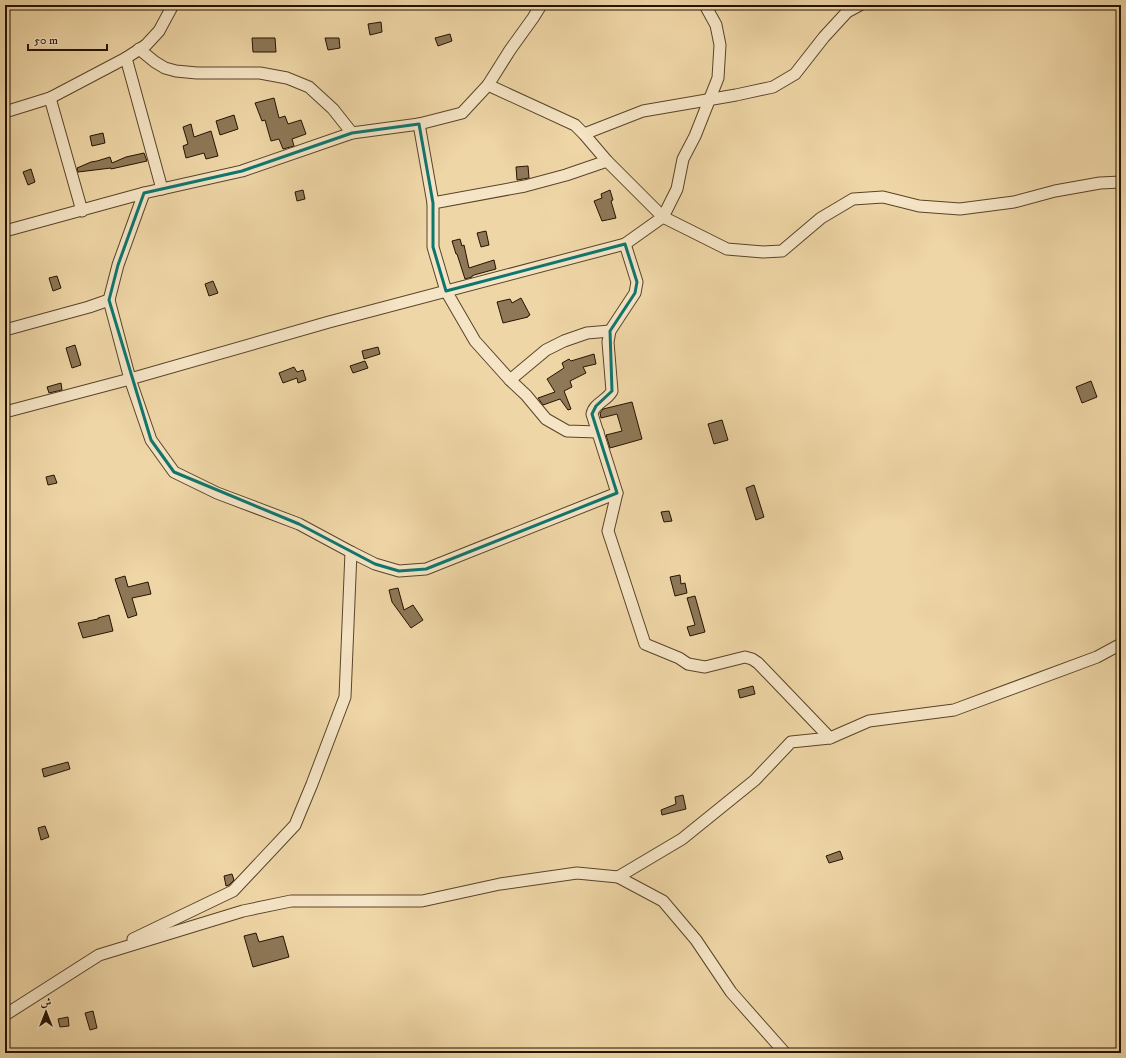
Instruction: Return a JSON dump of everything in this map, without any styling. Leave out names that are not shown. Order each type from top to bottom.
[{"type":"street","points":[[5,112],[50,98],[126,58],[146,45],[159,31],[173,5]]},
{"type":"street","points":[[5,231],[162,189],[242,171],[352,133],[419,124],[462,113],[488,85],[541,5]]},
{"type":"street","points":[[5,412],[130,379],[329,322],[625,244],[663,217],[676,190],[684,160],[718,78],[720,45],[716,25],[705,5]]},
{"type":"street","points":[[584,134],[643,111],[773,87],[795,74],[824,37],[848,12],[860,5]]},
{"type":"street","points":[[139,49],[165,68],[176,71],[197,73],[260,73],[287,78],[309,87],[333,109],[352,133]]},
{"type":"street","points":[[126,58],[162,189]]},
{"type":"street","points":[[488,85],[575,125],[607,161],[663,217],[727,249],[763,252],[782,251],[820,218],[853,199],[883,197],[919,206],[960,209],[1014,202],[1056,191],[1100,183],[1121,182]]},
{"type":"street","points":[[50,98],[82,211]]},
{"type":"street","points":[[419,124],[433,203],[433,247],[446,291],[475,341],[546,418],[567,431],[598,432]]},
{"type":"street","points":[[433,203],[525,186],[566,175],[607,161]]},
{"type":"street","points":[[144,194],[118,265],[109,300],[130,379],[151,440],[174,472],[217,493],[299,524],[375,564],[399,571],[426,569],[617,493]]},
{"type":"street","points":[[625,244],[637,282],[635,293],[610,331],[608,342],[612,391],[606,399],[596,406],[593,411],[593,418],[617,493],[608,531],[645,644],[679,658],[688,664],[705,667],[745,657],[752,659],[758,663],[830,738]]},
{"type":"street","points":[[5,330],[109,300]]},
{"type":"street","points":[[510,380],[546,350],[564,341],[587,333],[610,331]]},
{"type":"street","points":[[5,1014],[99,955],[233,891],[295,825],[345,697],[351,552]]},
{"type":"street","points":[[618,877],[682,838],[755,780],[791,742],[830,738],[869,721],[954,710],[1097,657],[1121,644]]},
{"type":"street","points":[[99,955],[244,911],[291,901],[422,901],[500,884],[576,873],[618,877],[663,901],[696,940],[731,992],[785,1053]]},
{"type":"highlighted area","points":[[419,124],[433,203],[433,247],[446,291],[625,244],[637,282],[635,293],[610,331],[612,391],[596,406],[592,414],[617,493],[426,569],[399,571],[375,564],[299,524],[174,472],[151,440],[109,300],[118,265],[144,193],[242,171],[352,133]]},
{"type":"building","points":[[381,22],[382,32],[370,35],[368,24]]},
{"type":"building","points":[[450,34],[452,41],[438,46],[435,38]]},
{"type":"building","points":[[252,38],[275,38],[276,52],[253,52]]},
{"type":"building","points":[[325,38],[339,38],[340,48],[328,50]]},
{"type":"building","points":[[274,98],[279,118],[285,116],[288,124],[301,120],[306,134],[292,139],[294,146],[283,149],[279,139],[271,141],[265,120],[262,121],[255,103]]},
{"type":"building","points":[[234,115],[238,129],[220,135],[216,121]]},
{"type":"building","points":[[191,124],[194,137],[211,131],[218,156],[206,159],[204,153],[186,158],[183,146],[188,144],[183,127]]},
{"type":"building","points":[[103,133],[105,143],[92,146],[90,136]]},
{"type":"building","points":[[144,153],[147,161],[111,169],[78,172],[77,168],[91,162],[110,157],[112,163],[126,157]]},
{"type":"building","points":[[528,166],[529,178],[517,180],[516,167]]},
{"type":"building","points":[[31,169],[35,182],[28,185],[23,172]]},
{"type":"building","points":[[303,190],[305,199],[297,201],[295,192]]},
{"type":"building","points":[[610,190],[613,200],[611,201],[616,218],[602,221],[594,201],[602,198],[601,194]]},
{"type":"building","points":[[486,231],[489,245],[481,247],[477,233]]},
{"type":"building","points":[[460,239],[462,246],[464,245],[469,268],[494,260],[496,269],[465,279],[452,241]]},
{"type":"building","points":[[57,276],[61,288],[53,291],[49,278]]},
{"type":"building","points":[[213,281],[218,293],[209,296],[205,284]]},
{"type":"building","points":[[521,298],[530,315],[528,317],[503,323],[497,302],[510,299],[512,303]]},
{"type":"building","points":[[75,345],[81,365],[72,368],[66,348]]},
{"type":"building","points":[[378,347],[380,354],[364,359],[362,351]]},
{"type":"building","points":[[594,354],[596,364],[583,367],[586,373],[570,381],[572,387],[564,391],[571,409],[568,410],[560,399],[543,405],[538,398],[555,392],[547,379],[564,368],[562,363],[569,359],[571,361]]},
{"type":"building","points":[[365,361],[368,368],[353,373],[350,366]]},
{"type":"building","points":[[294,367],[297,372],[303,370],[306,380],[298,383],[297,378],[283,383],[279,373]]},
{"type":"building","points":[[1091,381],[1097,397],[1082,403],[1076,387]]},
{"type":"building","points":[[61,383],[62,390],[49,393],[47,387]]},
{"type":"building","points":[[632,402],[642,439],[610,448],[606,435],[622,431],[617,414],[601,418],[600,413],[603,409]]},
{"type":"building","points":[[722,420],[728,440],[714,444],[708,424]]},
{"type":"building","points":[[54,475],[57,483],[48,485],[46,477]]},
{"type":"building","points":[[754,485],[764,517],[756,520],[746,488]]},
{"type":"building","points":[[669,511],[672,521],[664,522],[661,512]]},
{"type":"building","points":[[680,575],[681,584],[685,583],[687,593],[675,596],[670,577]]},
{"type":"building","points":[[125,576],[128,587],[148,582],[151,594],[132,598],[137,615],[128,618],[115,579]]},
{"type":"building","points":[[398,588],[404,610],[413,605],[423,620],[411,628],[392,602],[389,590]]},
{"type":"building","points":[[695,596],[705,632],[690,636],[687,627],[695,625],[687,598]]},
{"type":"building","points":[[109,615],[113,631],[83,638],[78,623]]},
{"type":"building","points":[[753,686],[755,694],[740,698],[738,690]]},
{"type":"building","points":[[68,762],[70,769],[44,777],[42,769]]},
{"type":"building","points":[[683,795],[686,809],[662,815],[661,810],[676,804],[675,797]]},
{"type":"building","points":[[45,826],[49,837],[41,840],[38,828]]},
{"type":"building","points":[[840,851],[843,859],[829,863],[826,856]]},
{"type":"building","points":[[232,874],[234,880],[226,886],[224,876]]},
{"type":"building","points":[[256,933],[259,942],[283,936],[289,957],[253,967],[244,936]]},
{"type":"building","points":[[93,1011],[97,1028],[90,1030],[85,1013]]},
{"type":"building","points":[[68,1017],[69,1026],[60,1027],[58,1019]]}]
